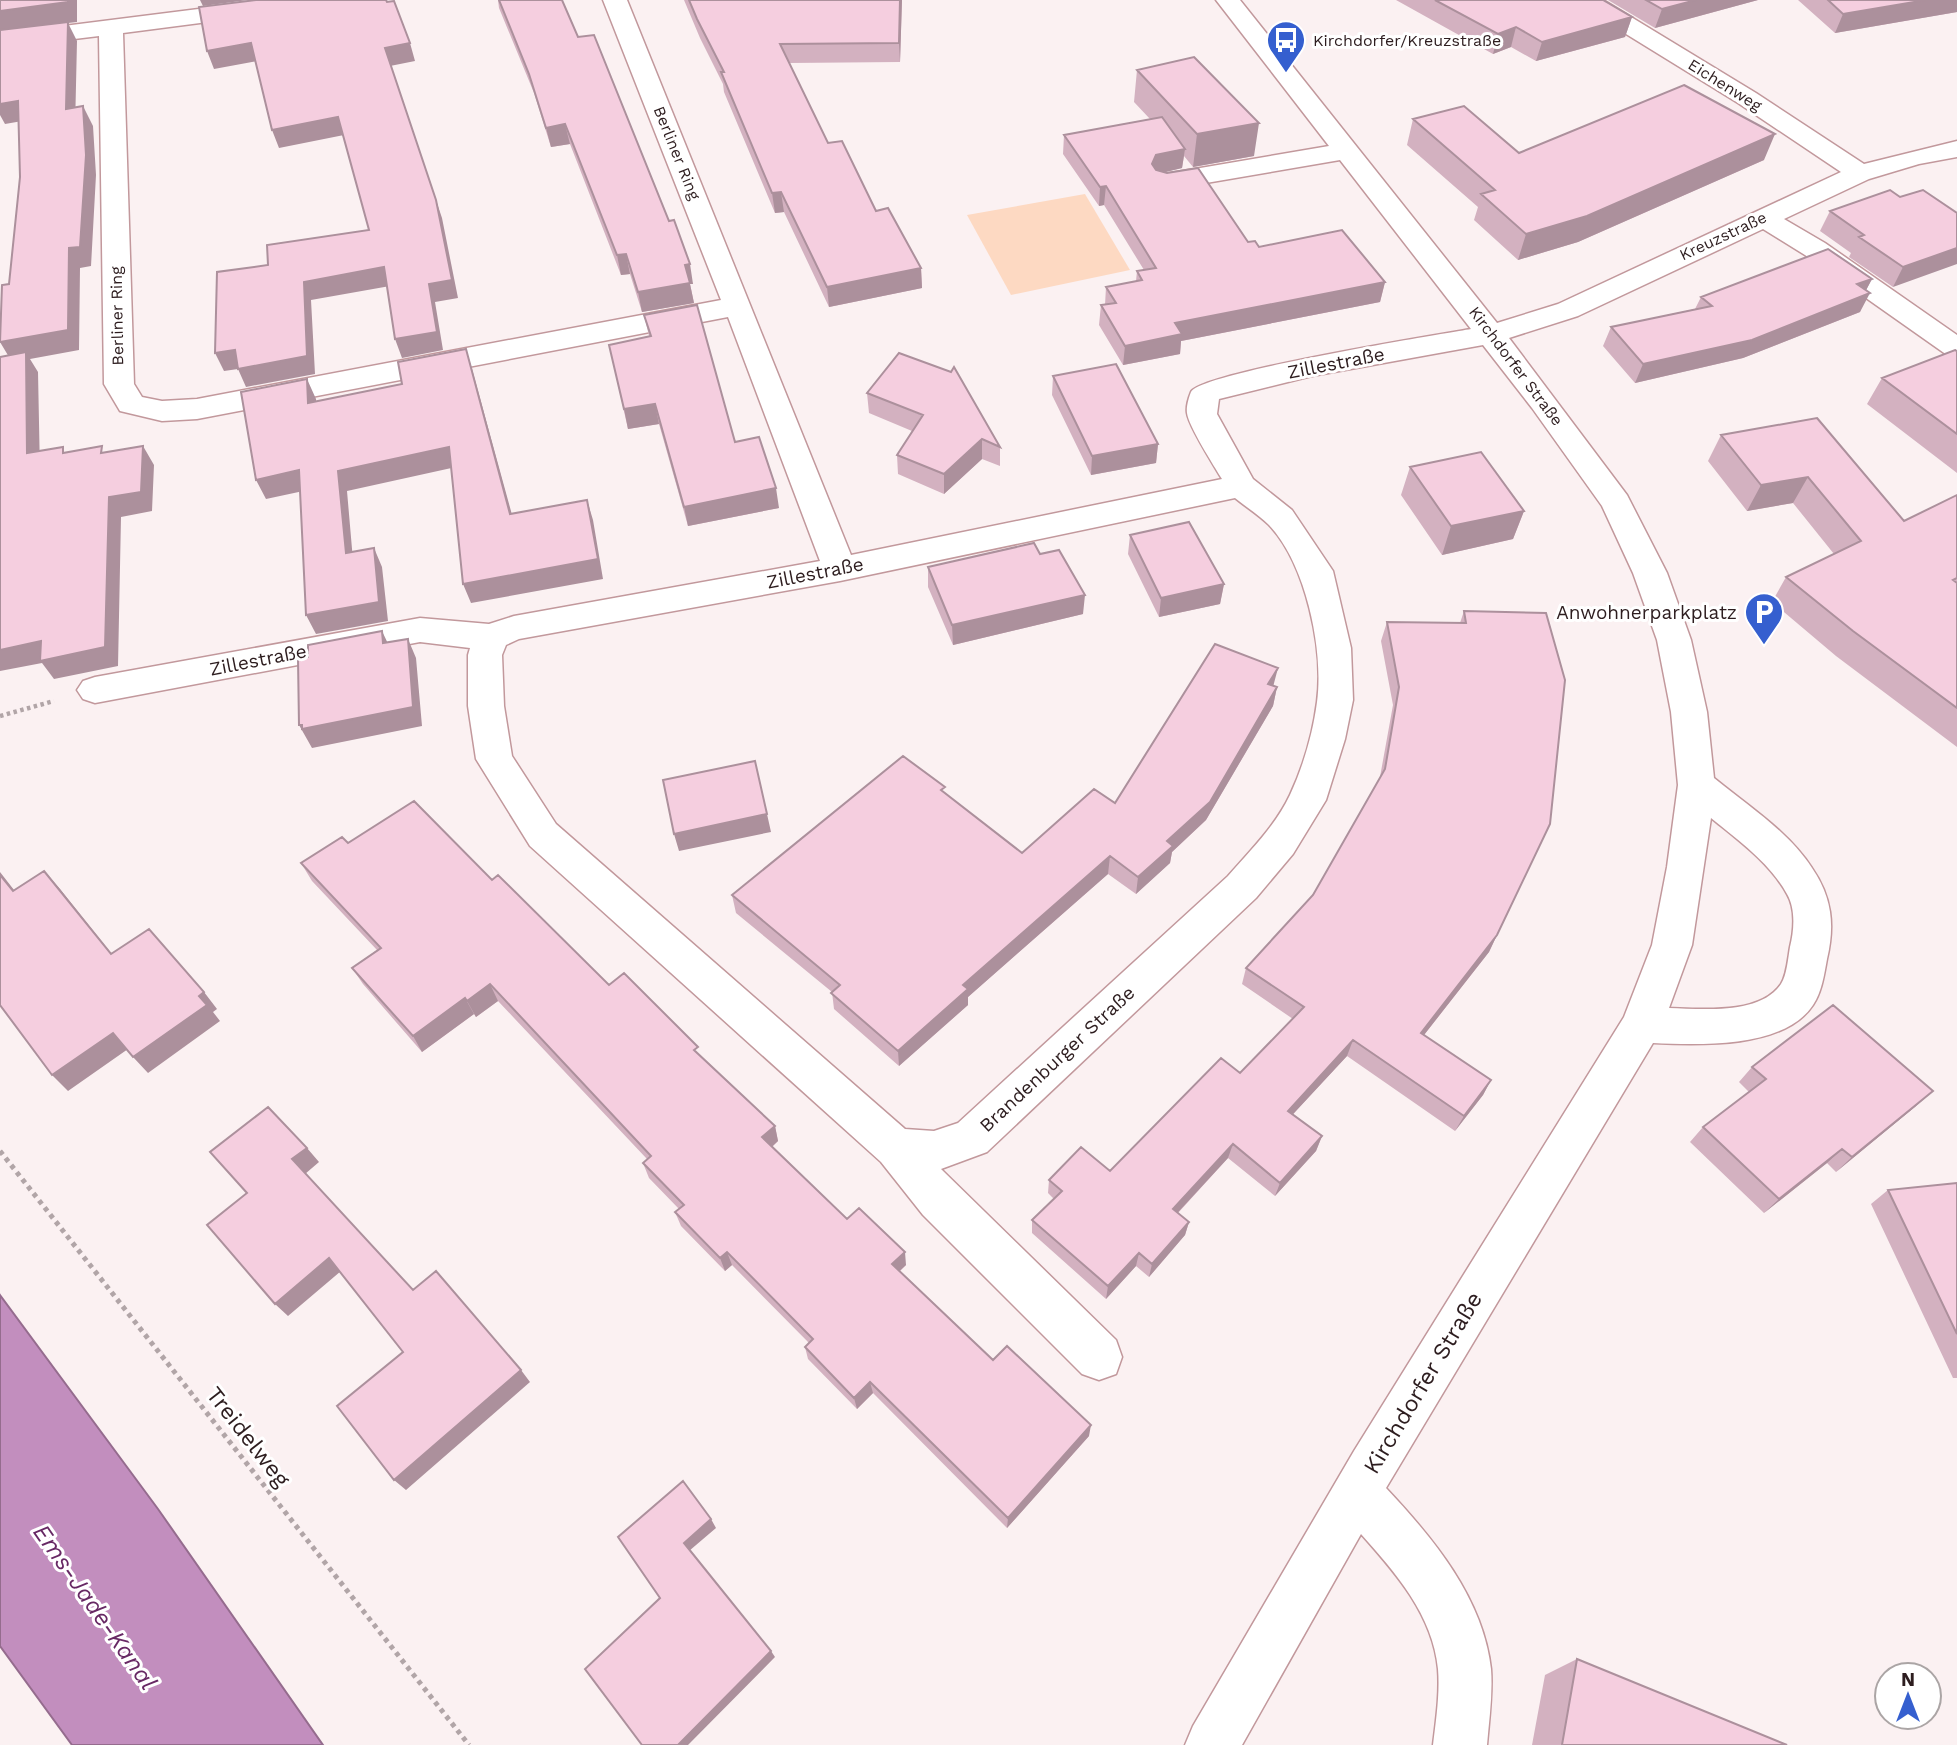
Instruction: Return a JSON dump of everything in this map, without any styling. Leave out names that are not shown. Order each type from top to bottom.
[{"type":"street","points":[[0,41],[324,0]]},
{"type":"street","name":"Berliner Ring","points":[[615,0],[840,569]]},
{"type":"street","name":"Kirchdorfer Straße","points":[[1212,1745],[1357,1493],[1642,1025],[1672,945],[1686,867],[1696,785],[1689,712],[1674,640],[1650,573],[1616,503],[1493,334],[1228,0]]},
{"type":"street","name":"Eichenweg","points":[[1587,0],[1747,98],[1860,173]]},
{"type":"street","name":"Berliner Ring","points":[[111,27],[119,384],[131,404],[162,411],[197,409],[738,306]]},
{"type":"street","name":"Kreuzstraße","points":[[1493,334],[1568,310],[1860,173],[1915,157],[1957,149]]},
{"type":"street","points":[[1165,182],[1348,151]]},
{"type":"street","points":[[1762,217],[1815,249],[1957,349]]},
{"type":"street","name":"Zillestraße","points":[[95,690],[421,630],[491,637],[514,628],[840,569],[1241,485],[1202,414],[1205,393],[1232,384],[1312,367],[1493,334]]},
{"type":"street","name":"Brandenburger Straße","points":[[897,1148],[934,1151],[972,1138],[1242,887],[1280,844],[1307,800],[1335,700],[1334,648],[1326,604],[1316,571],[1300,543],[1281,518],[1241,485]]},
{"type":"street","points":[[491,637],[485,655],[486,706],[494,759],[543,835],[897,1148],[939,1200],[1099,1357]]},
{"type":"street","points":[[1642,1025],[1705,1026],[1759,1020],[1782,1009],[1798,992],[1810,949],[1812,911],[1808,894],[1794,873],[1760,838],[1696,785]]},
{"type":"street","points":[[1357,1493],[1407,1546],[1427,1576],[1452,1623],[1463,1660],[1465,1680],[1460,1745]]},
{"type":"path","points":[[0,716],[95,690]]},
{"type":"path","name":"Treidelweg","points":[[0,1151],[469,1745]]},
{"type":"shaded area","points":[[1085,194],[1130,270],[1011,295],[967,215]]},
{"type":"water","name":"Ems-Jade-Kanal","points":[[0,1295],[158,1509],[323,1745],[72,1745],[0,1646]]},
{"type":"building","points":[[0,0],[68,0],[68,2],[0,11]]},
{"type":"building","points":[[256,0],[394,1],[410,43],[385,48],[436,200],[452,280],[429,284],[437,332],[395,339],[384,267],[304,282],[307,356],[238,369],[235,350],[215,353],[217,272],[268,265],[267,245],[369,230],[338,117],[272,130],[251,43],[207,51],[199,7]]},
{"type":"building","points":[[499,0],[562,0],[578,37],[594,35],[669,221],[674,220],[690,264],[685,265],[690,283],[638,292],[626,254],[617,255],[565,124],[546,128],[529,74]]},
{"type":"building","points":[[689,0],[900,0],[899,43],[780,44],[828,143],[842,141],[876,211],[888,208],[921,268],[827,287],[781,192],[772,193],[721,72],[724,72]]},
{"type":"building","points":[[1435,0],[1603,0],[1632,17],[1542,42],[1516,27],[1498,34]]},
{"type":"building","points":[[1646,0],[1696,0],[1662,9]]},
{"type":"building","points":[[1828,0],[1926,0],[1843,14]]},
{"type":"building","points":[[68,22],[66,109],[83,106],[86,155],[80,247],[69,248],[68,330],[0,342],[2,285],[9,284],[20,177],[18,101],[0,104],[0,30]]},
{"type":"building","points":[[1194,57],[1259,123],[1197,134],[1137,70]]},
{"type":"building","points":[[1684,85],[1775,134],[1587,216],[1526,234],[1481,194],[1495,190],[1413,119],[1464,106],[1519,153]]},
{"type":"building","points":[[1162,117],[1185,149],[1156,155],[1152,164],[1156,170],[1167,173],[1198,168],[1248,242],[1255,241],[1259,247],[1342,230],[1385,282],[1175,323],[1182,334],[1125,346],[1101,305],[1116,303],[1106,287],[1142,280],[1137,271],[1156,268],[1106,186],[1100,187],[1064,135]]},
{"type":"building","points":[[1890,190],[1900,197],[1923,190],[1957,213],[1957,248],[1903,267],[1859,237],[1864,235],[1830,211]]},
{"type":"building","points":[[1828,249],[1872,279],[1857,284],[1870,293],[1752,340],[1643,364],[1611,327],[1712,306],[1701,297]]},
{"type":"building","points":[[697,305],[735,442],[759,437],[776,488],[684,507],[655,404],[624,409],[609,345],[651,336],[644,315]]},
{"type":"building","points":[[466,349],[510,514],[587,500],[598,559],[463,584],[449,447],[338,471],[346,553],[374,548],[379,602],[306,615],[299,470],[256,480],[241,392],[307,379],[308,403],[402,384],[398,362]]},
{"type":"building","points":[[1957,351],[1957,434],[1882,378]]},
{"type":"building","points":[[26,352],[27,453],[63,447],[63,453],[102,446],[101,453],[143,446],[141,492],[109,497],[105,647],[40,661],[41,641],[0,650],[0,357]]},
{"type":"building","points":[[899,353],[951,372],[954,367],[1000,447],[982,439],[944,474],[897,455],[923,415],[867,393]]},
{"type":"building","points":[[1116,364],[1158,444],[1092,456],[1053,376]]},
{"type":"building","points":[[1817,418],[1904,521],[1957,495],[1957,578],[1953,580],[1957,583],[1957,708],[1853,631],[1786,577],[1861,541],[1808,477],[1761,485],[1721,435]]},
{"type":"building","points":[[1481,452],[1524,511],[1451,526],[1410,467]]},
{"type":"building","points":[[1189,522],[1224,584],[1161,598],[1130,535]]},
{"type":"building","points":[[1034,543],[1040,554],[1059,550],[1085,595],[952,625],[928,567]]},
{"type":"building","points":[[1464,611],[1546,613],[1565,680],[1550,824],[1497,935],[1421,1033],[1491,1080],[1464,1116],[1353,1040],[1288,1111],[1322,1136],[1280,1183],[1233,1144],[1173,1209],[1189,1222],[1152,1264],[1139,1253],[1108,1286],[1032,1220],[1062,1191],[1049,1180],[1081,1147],[1110,1171],[1221,1058],[1240,1073],[1304,1007],[1246,968],[1313,895],[1385,769],[1399,687],[1387,622],[1466,623]]},
{"type":"building","points":[[382,631],[383,643],[408,639],[413,707],[302,729],[302,725],[299,725],[298,659],[308,657],[308,645]]},
{"type":"building","points":[[1215,644],[1278,668],[1268,684],[1277,687],[1210,802],[1167,841],[1173,846],[1138,877],[1110,856],[963,985],[968,989],[898,1051],[831,993],[840,985],[732,895],[903,756],[945,787],[941,790],[1022,853],[1094,789],[1115,803]]},
{"type":"building","points":[[755,761],[767,814],[674,834],[663,780]]},
{"type":"building","points":[[414,801],[492,880],[498,875],[609,985],[624,973],[698,1047],[694,1050],[775,1126],[762,1137],[847,1219],[859,1208],[905,1252],[892,1264],[993,1360],[1007,1346],[1091,1425],[1008,1518],[870,1382],[854,1398],[805,1347],[813,1339],[727,1252],[720,1258],[675,1212],[684,1205],[643,1163],[651,1156],[490,984],[467,1001],[465,998],[413,1036],[352,968],[381,948],[301,863],[342,837],[348,843]]},
{"type":"building","points":[[44,871],[111,954],[149,929],[204,992],[199,996],[207,1005],[133,1057],[113,1033],[52,1075],[0,1005],[0,875],[13,891]]},
{"type":"building","points":[[1833,1005],[1933,1091],[1852,1157],[1842,1149],[1779,1199],[1703,1127],[1766,1079],[1752,1067]]},
{"type":"building","points":[[268,1107],[307,1148],[292,1159],[413,1290],[436,1271],[521,1370],[394,1480],[337,1406],[403,1352],[329,1258],[275,1304],[207,1225],[247,1193],[210,1152]]},
{"type":"building","points":[[1957,1183],[1957,1334],[1888,1190]]},
{"type":"building","points":[[683,1481],[711,1519],[684,1543],[771,1651],[678,1745],[642,1745],[585,1669],[660,1598],[618,1537]]},
{"type":"building","points":[[1577,1659],[1787,1745],[1562,1745]]},
{"type":"place","name":"Kirchdorfer/Kreuzstraße","points":[[1286,74]]},
{"type":"place","name":"Anwohnerparkplatz","points":[[1764,646]]}]
